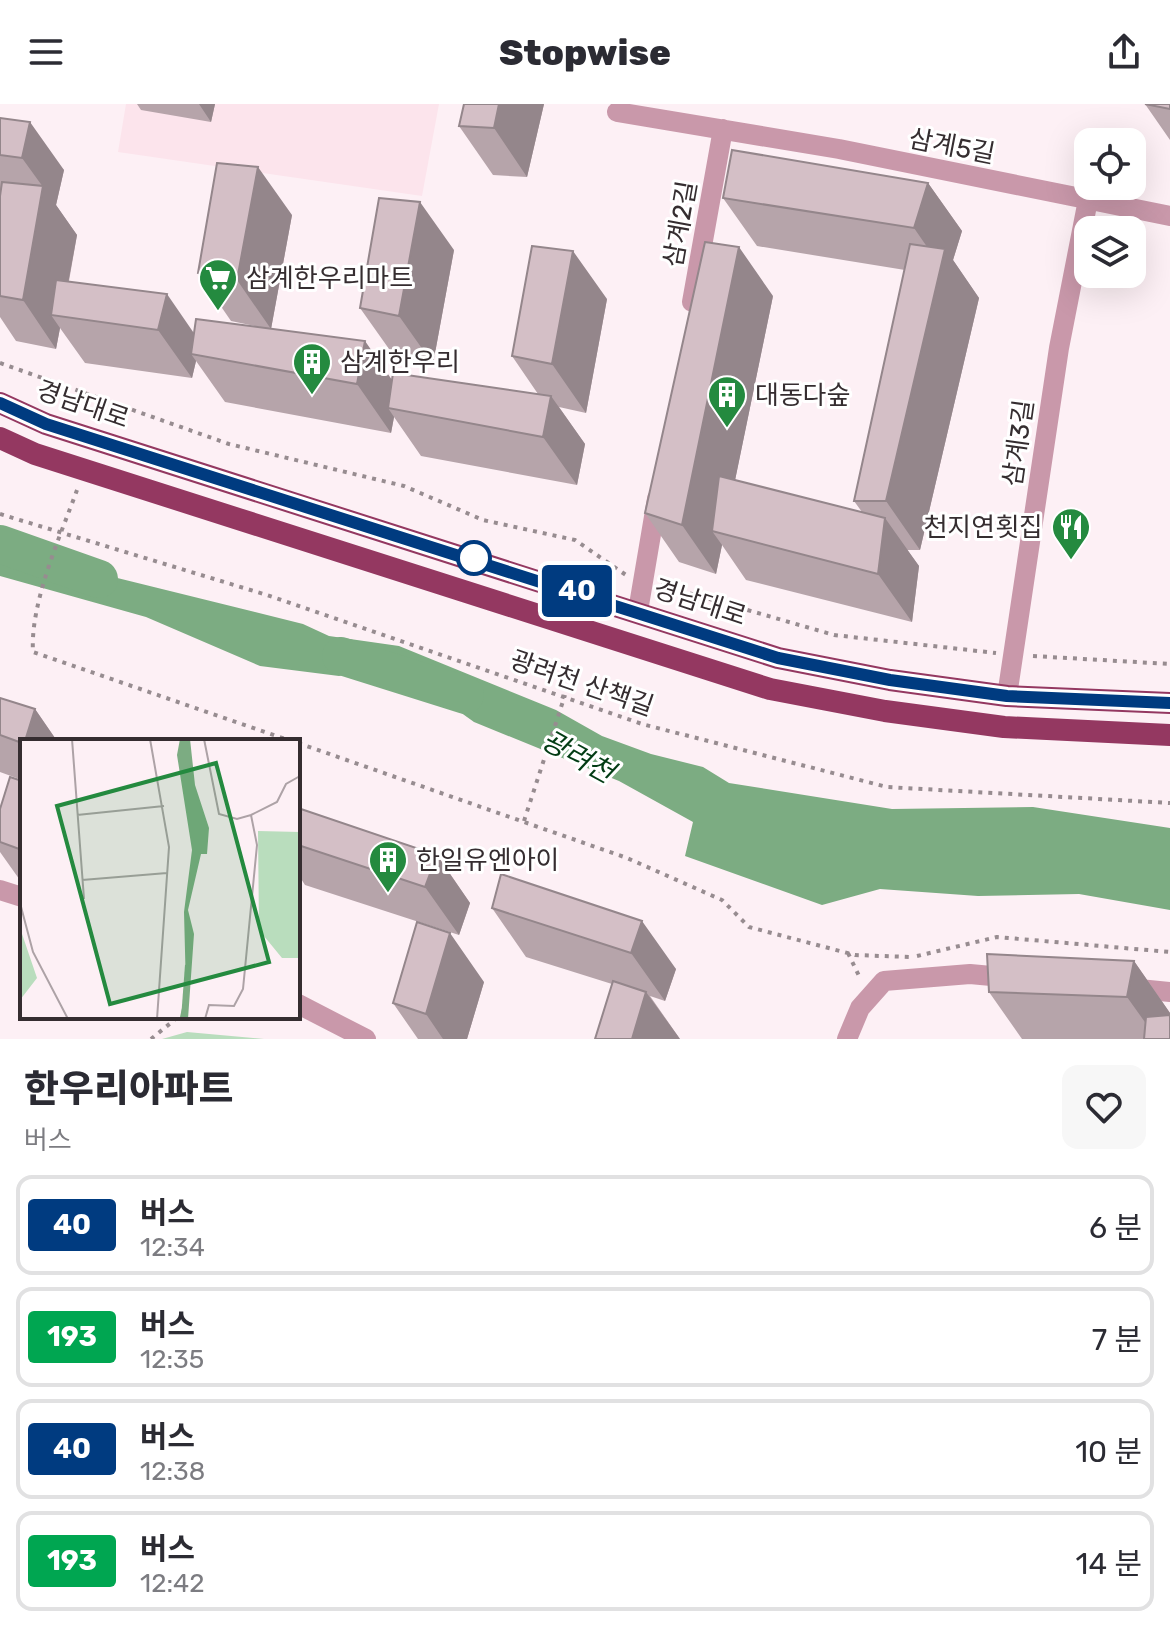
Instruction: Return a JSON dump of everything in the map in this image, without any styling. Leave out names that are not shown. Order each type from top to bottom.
[{"type":"highway","name":"경남대로","points":[[0,403],[46,424],[778,658],[890,680],[1007,696],[1170,703]]},
{"type":"highway","points":[[0,438],[85,470],[770,689],[885,711],[1004,727],[1170,735]]},
{"type":"street","name":"삼계5길","points":[[617,112],[723,129],[1074,197]]},
{"type":"street","name":"삼계2길","points":[[690,315],[723,129]]},
{"type":"street","name":"삼계5길","points":[[1088,200],[1170,216]]},
{"type":"street","name":"삼계3길","points":[[1007,696],[1059,348],[1088,200]]},
{"type":"street","points":[[638,611],[660,486]]},
{"type":"street","points":[[0,890],[20,896]]},
{"type":"street","points":[[847,1039],[860,1008],[884,981],[970,974],[1032,980]]},
{"type":"street","points":[[1109,987],[1170,992]]},
{"type":"street","points":[[300,1005],[366,1039]]},
{"type":"path","points":[[0,363],[229,444],[404,486],[483,520],[575,540],[621,573],[834,635],[1013,655],[1170,664]]},
{"type":"path","points":[[85,470],[56,546],[32,636],[33,652],[285,739]]},
{"type":"path","name":"광려천 산책길","points":[[0,514],[267,595],[642,724],[887,787],[1170,803]]},
{"type":"path","points":[[524,821],[565,695]]},
{"type":"path","points":[[300,744],[627,858],[722,900],[749,927],[848,953],[915,957],[997,937],[1170,952]]},
{"type":"path","points":[[848,953],[869,997]]},
{"type":"path","points":[[151,1039],[176,1019]]},
{"type":"shaded area","points":[[126,104],[439,104],[422,196],[118,152]]},
{"type":"shaded area","points":[[187,1032],[264,1039],[162,1039]]},
{"type":"water","points":[[0,549],[303,624],[329,636],[399,646],[556,710],[602,736],[651,754],[703,767],[729,783],[892,809],[1033,807],[1170,828],[1170,910],[1079,894],[978,896],[880,889],[822,905],[685,856],[693,822],[619,781],[474,722],[404,672],[370,670],[339,676],[260,666],[146,617],[0,576]]},
{"type":"building","points":[[464,104],[499,104],[494,128],[459,126]]},
{"type":"building","points":[[1145,104],[1170,104],[1170,109]]},
{"type":"building","points":[[0,118],[30,122],[22,158],[0,155]]},
{"type":"building","points":[[732,150],[928,183],[914,228],[723,198]]},
{"type":"building","points":[[217,163],[258,167],[237,280],[198,273]]},
{"type":"building","points":[[2,182],[43,186],[23,300],[0,296]]},
{"type":"building","points":[[379,198],[420,202],[399,316],[360,308]]},
{"type":"building","points":[[705,242],[739,247],[682,525],[645,513]]},
{"type":"building","points":[[910,244],[945,249],[886,501],[854,501]]},
{"type":"building","points":[[532,246],[573,251],[552,364],[512,356]]},
{"type":"building","points":[[56,280],[167,294],[158,330],[51,315]]},
{"type":"building","points":[[196,319],[365,341],[357,384],[191,354]]},
{"type":"building","points":[[393,373],[551,396],[543,437],[388,408]]},
{"type":"building","points":[[719,476],[885,518],[878,574],[712,531]]},
{"type":"building","points":[[0,698],[35,709],[26,739],[20,739],[20,742],[0,735]]},
{"type":"building","points":[[10,777],[20,780],[20,849],[0,842],[0,809]]},
{"type":"building","points":[[300,809],[437,855],[425,887],[300,846]]},
{"type":"building","points":[[501,874],[642,921],[631,953],[492,908]]},
{"type":"building","points":[[417,922],[450,933],[426,1014],[393,1003]]},
{"type":"building","points":[[987,954],[1134,961],[1127,997],[989,992]]},
{"type":"building","points":[[613,981],[646,992],[632,1039],[595,1039]]},
{"type":"building","points":[[1170,1015],[1170,1039],[1144,1039],[1146,1017]]},
{"type":"waterway","name":"광려천","points":[[0,544],[99,579]]},
{"type":"waterway","name":"광려천","points":[[341,656],[465,695]]},
{"type":"bus line","name":"40","points":[[0,403],[46,424],[552,583],[778,658],[890,680],[1007,696],[1170,703]]},
{"type":"place","name":"삼계한우리마트","points":[[218,312]]},
{"type":"place","name":"삼계한우리","points":[[312,396]]},
{"type":"place","name":"대동다숲","points":[[727,429]]},
{"type":"place","name":"천지연횟집","points":[[1071,561]]},
{"type":"place","name":"한일유엔아이","points":[[388,894]]}]
